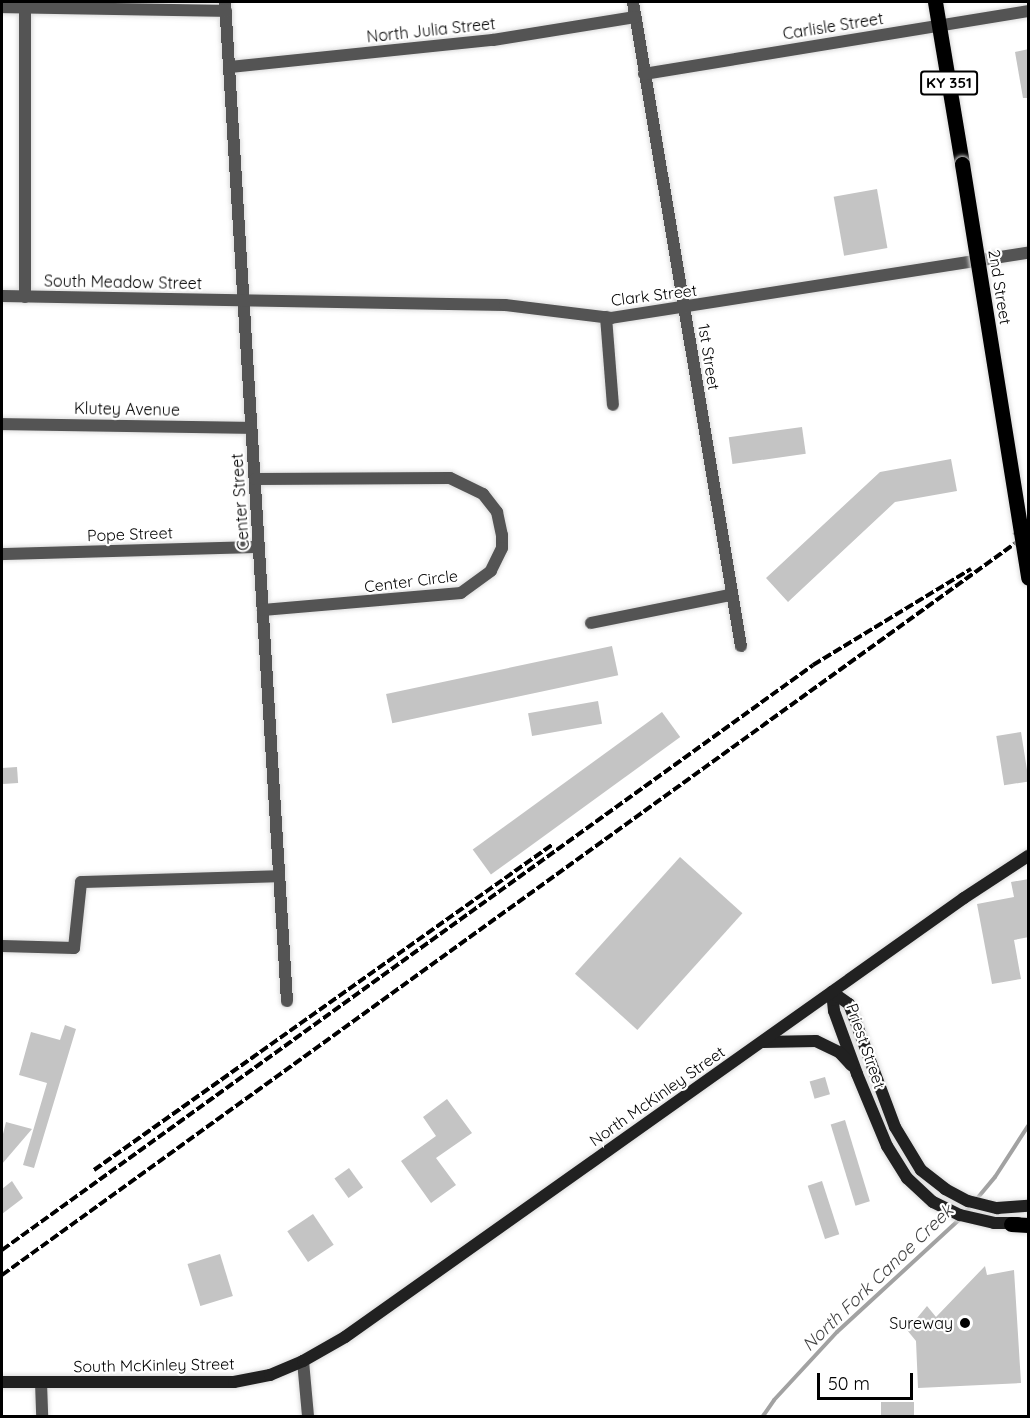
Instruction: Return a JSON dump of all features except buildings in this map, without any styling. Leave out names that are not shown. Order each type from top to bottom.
[{"type":"main road","name":"2nd Street","points":[[935,2],[1029,578]]},
{"type":"main road","points":[[1010,1216],[1029,1223]]},
{"type":"street","name":"1st Street","points":[[633,2],[730,596],[741,646]]},
{"type":"street","points":[[2,8],[226,6]]},
{"type":"street","name":"Center Street","points":[[226,6],[287,1001]]},
{"type":"street","points":[[25,8],[25,297]]},
{"type":"street","name":"Carlisle Street","points":[[644,74],[1029,11]]},
{"type":"street","name":"North Julia Street","points":[[230,68],[493,40],[635,18]]},
{"type":"street","name":"Clark Street","points":[[244,300],[505,305],[606,317],[684,309],[1029,253]]},
{"type":"street","name":"South Meadow Street","points":[[2,297],[244,300]]},
{"type":"street","points":[[606,317],[613,405]]},
{"type":"street","name":"Klutey Avenue","points":[[2,424],[251,428]]},
{"type":"street","name":"Center Circle","points":[[255,479],[450,478],[483,494],[497,512],[502,535],[500,554],[491,571],[461,593],[263,610]]},
{"type":"street","name":"Pope Street","points":[[2,554],[259,547]]},
{"type":"street","points":[[591,623],[730,596]]},
{"type":"street","name":"North McKinley Street","points":[[303,1362],[345,1337],[832,992],[1029,856]]},
{"type":"street","points":[[2,946],[74,948],[81,882],[279,876]]},
{"type":"street","name":"Priest Street","points":[[832,992],[834,1011],[857,1074],[896,1162],[933,1202],[965,1217],[994,1223],[1029,1206]]},
{"type":"street","name":"Priest Street","points":[[832,992],[849,1004],[902,1142],[921,1170],[945,1190],[1010,1216]]},
{"type":"street","points":[[762,1042],[805,1040],[827,1045],[839,1052],[857,1074]]},
{"type":"street","points":[[303,1362],[308,1416]]},
{"type":"street","name":"South McKinley Street","points":[[2,1382],[234,1382],[270,1375],[303,1362]]},
{"type":"street","points":[[40,1382],[42,1416]]},
{"type":"waterway","name":"North Fork Canoe Creek","points":[[965,1213],[995,1177],[1028,1126]]},
{"type":"waterway","name":"North Fork Canoe Creek","points":[[763,1416],[774,1400],[837,1332],[961,1218]]},
{"type":"railway","points":[[1014,535],[1028,520]]},
{"type":"railway","points":[[2,1275],[1028,534]]},
{"type":"railway","points":[[2,1250],[813,665],[971,569]]},
{"type":"railway","points":[[94,1170],[553,844]]},
{"type":"place","name":"Sureway","points":[[965,1323]]}]
